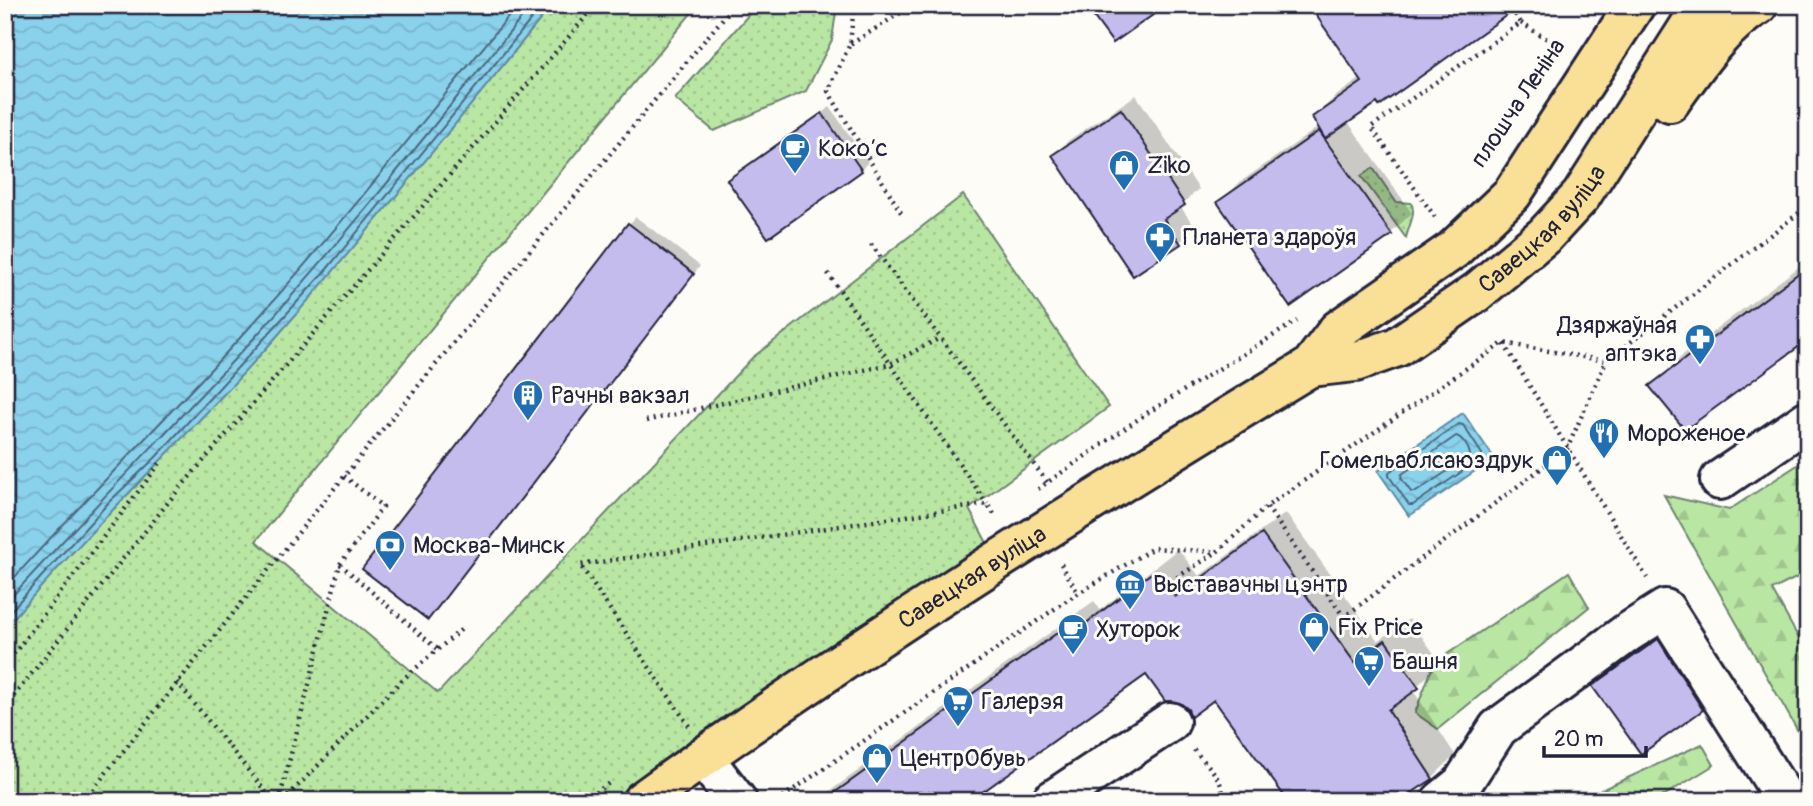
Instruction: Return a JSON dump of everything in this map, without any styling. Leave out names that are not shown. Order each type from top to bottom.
[{"type":"main road","name":"Савецкая вуліца","points":[[642,801],[696,742],[1310,367],[1338,330],[1453,250],[1512,194],[1635,5]]},
{"type":"main road","name":"Савецкая вуліца","points":[[1310,367],[1355,362],[1397,347],[1477,292],[1545,235],[1581,196],[1703,5]]},
{"type":"main road","points":[[1581,196],[1604,184],[1624,165],[1710,46],[1758,5]]},
{"type":"street","points":[[1720,480],[1808,420]]},
{"type":"street","points":[[1441,801],[1462,784],[1498,728],[1627,633],[1665,609],[1791,798]]},
{"type":"street","points":[[1051,801],[1170,722]]},
{"type":"street","points":[[696,742],[737,801]]},
{"type":"path","points":[[5,707],[174,495],[596,5]]},
{"type":"path","points":[[85,801],[177,682],[344,476],[734,5]]},
{"type":"path","points":[[854,5],[850,44],[828,91],[903,216]]},
{"type":"path","points":[[850,44],[913,5]]},
{"type":"path","name":"плошча Леніна","points":[[1438,222],[1371,127],[1521,23],[1510,5]]},
{"type":"path","points":[[1521,23],[1572,55]]},
{"type":"path","points":[[1266,507],[1344,617],[1567,449],[1606,361],[1808,206]]},
{"type":"path","points":[[871,244],[1047,482]]},
{"type":"path","points":[[828,273],[996,517]]},
{"type":"path","points":[[646,421],[890,364],[940,338]]},
{"type":"path","points":[[1165,585],[1217,552],[1266,507],[1503,343],[1606,361]]},
{"type":"path","points":[[1503,343],[1665,609]]},
{"type":"path","points":[[5,665],[161,462]]},
{"type":"path","points":[[281,801],[340,564],[383,507],[344,476]]},
{"type":"path","points":[[696,742],[580,565],[987,504]]},
{"type":"path","points":[[777,801],[1066,601],[1153,548],[1217,552]]},
{"type":"path","points":[[340,564],[438,650]]},
{"type":"path","points":[[281,801],[402,680],[463,628]]},
{"type":"path","points":[[177,682],[272,801]]},
{"type":"path","points":[[1209,767],[1221,783],[1224,796],[1222,801]]},
{"type":"green space","points":[[552,5],[698,5],[256,541],[438,693],[752,358],[963,195],[1109,407],[969,509],[987,543],[615,801],[5,801],[5,628],[306,303]]},
{"type":"green space","points":[[757,5],[837,5],[832,40],[806,91],[714,131],[675,99]]},
{"type":"green space","points":[[1373,168],[1396,202],[1411,203],[1413,207],[1406,238],[1361,176]]},
{"type":"green space","points":[[1808,458],[1808,572],[1772,590],[1808,655],[1808,749],[1664,495],[1729,510]]},
{"type":"green space","points":[[1569,572],[1589,607],[1438,729],[1415,713],[1434,663]]},
{"type":"green space","points":[[1702,744],[1714,765],[1655,801],[1577,801]]},
{"type":"water","points":[[5,5],[552,5],[306,303],[5,628]]},
{"type":"water","points":[[1463,413],[1494,458],[1409,516],[1378,471]]},
{"type":"building","points":[[1085,5],[1167,5],[1113,43]]},
{"type":"building","points":[[1309,5],[1521,5],[1379,106],[1377,103],[1325,139],[1312,117],[1362,82]]},
{"type":"building","points":[[1121,109],[1185,205],[1164,219],[1181,244],[1133,276],[1052,155]]},
{"type":"building","name":"Кокоʼс","points":[[822,113],[862,171],[768,238],[727,180]]},
{"type":"building","points":[[1319,131],[1392,235],[1290,307],[1217,202]]},
{"type":"building","name":"Рачны вакзал","points":[[628,223],[694,274],[428,620],[362,569]]},
{"type":"building","points":[[1808,266],[1808,340],[1685,430],[1649,386]]},
{"type":"building","points":[[1262,534],[1355,663],[1385,640],[1419,688],[1388,710],[1433,779],[1399,801],[1288,801],[1214,700],[1191,717],[1188,709],[1180,703],[1165,701],[1146,675],[970,801],[823,801],[1071,623],[1076,631],[1154,571],[1175,597]]},
{"type":"building","points":[[1658,639],[1703,710],[1641,754],[1592,686]]},
{"type":"place","name":"Кокоʼс","points":[[795,175]]},
{"type":"place","name":"Ziko","points":[[1124,192]]},
{"type":"place","name":"Планета здароўя","points":[[1160,264]]},
{"type":"place","name":"Дзяржаўная аптэка","points":[[1700,366]]},
{"type":"place","name":"Рачны вакзал","points":[[528,422]]},
{"type":"place","name":"Мороженое","points":[[1604,460]]},
{"type":"place","name":"Гомельаблсаюздрук","points":[[1557,487]]},
{"type":"place","name":"Москва-Минск","points":[[390,572]]},
{"type":"place","name":"Выставачны цэнтр","points":[[1130,611]]},
{"type":"place","name":"Fix Price","points":[[1314,654]]},
{"type":"place","name":"Хуторок","points":[[1073,656]]},
{"type":"place","name":"Башня","points":[[1369,688]]},
{"type":"place","name":"Галерэя","points":[[958,728]]},
{"type":"place","name":"ЦентрОбувь","points":[[877,785]]}]
